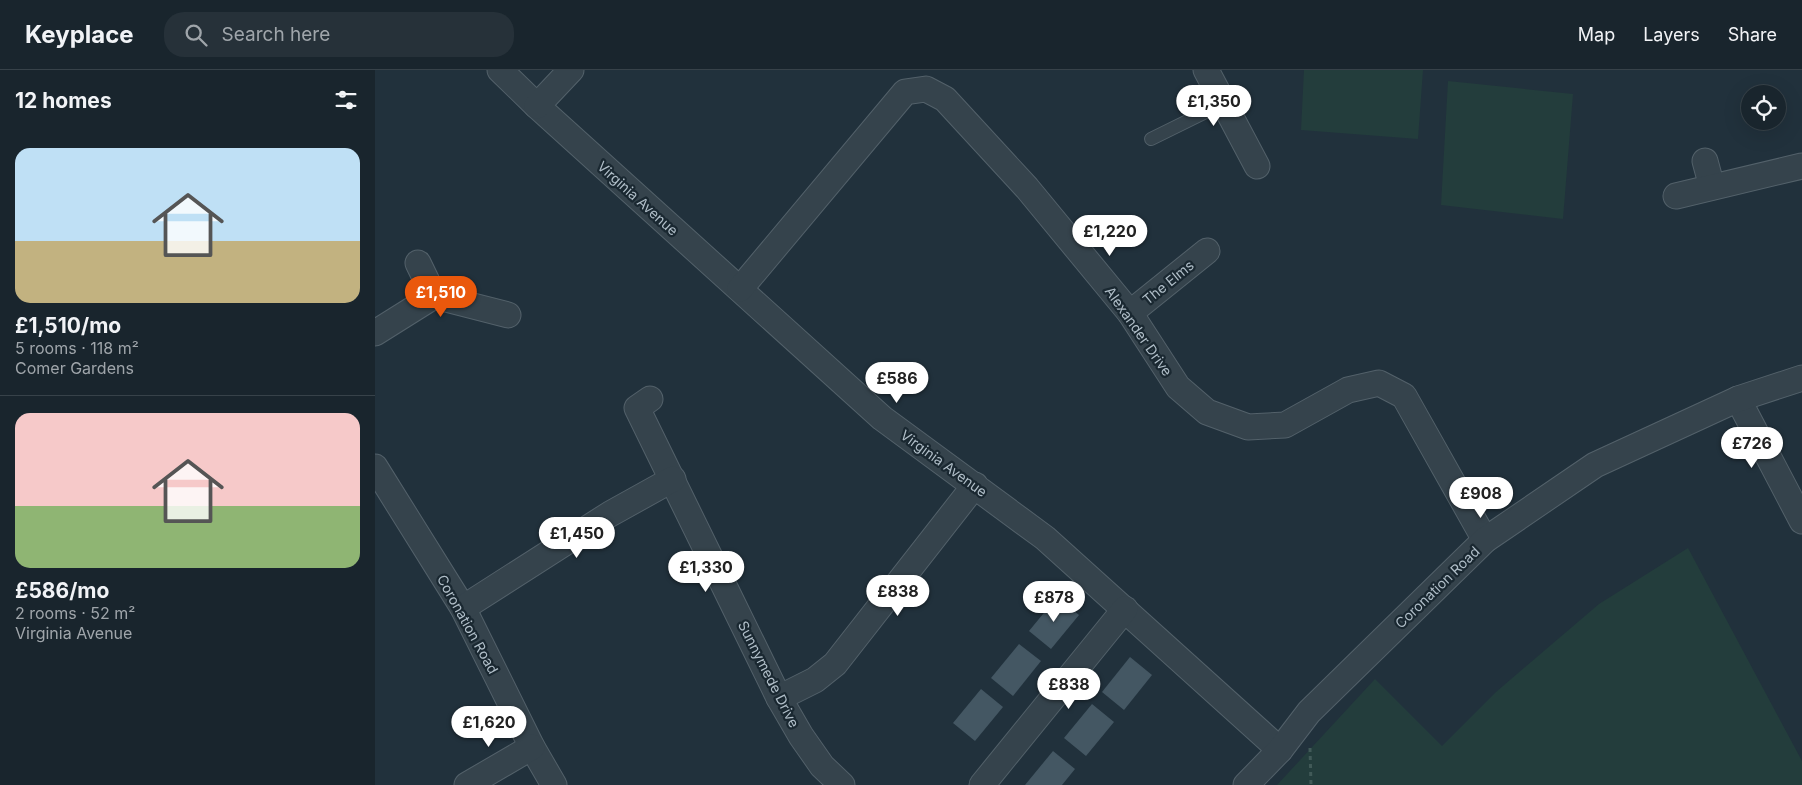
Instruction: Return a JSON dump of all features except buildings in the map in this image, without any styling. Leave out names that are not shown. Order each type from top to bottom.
[{"type":"street","name":"Virginia Avenue","points":[[500,70],[537,106],[882,418],[1045,538],[1281,750]]},
{"type":"street","points":[[537,106],[571,70]]},
{"type":"street","points":[[1207,70],[1257,166]]},
{"type":"street","name":"Alexander Drive","points":[[739,289],[905,92],[926,89],[945,98],[1027,188],[1130,313],[1178,387],[1207,412],[1248,427],[1285,425],[1347,390],[1379,383],[1404,396],[1485,540]]},
{"type":"street","points":[[1705,161],[1711,187]]},
{"type":"street","points":[[1676,196],[1802,166]]},
{"type":"street","name":"The Elms","points":[[1130,313],[1207,251]]},
{"type":"street","points":[[418,263],[433,296]]},
{"type":"street","points":[[375,333],[433,296],[508,315]]},
{"type":"street","name":"Coronation Road","points":[[1246,785],[1281,750],[1309,712],[1485,540],[1595,465],[1738,399],[1802,378]]},
{"type":"street","name":"Sunnymede Drive","points":[[650,399],[637,408],[779,698],[806,744],[822,766],[842,785]]},
{"type":"street","points":[[1738,399],[1802,521]]},
{"type":"street","name":"Coronation Road","points":[[375,467],[463,608],[532,746],[554,785]]},
{"type":"street","points":[[463,608],[610,514],[673,479]]},
{"type":"street","points":[[779,698],[815,680],[835,664],[975,485]]},
{"type":"street","points":[[982,785],[1125,610]]},
{"type":"street","points":[[467,785],[532,746]]},
{"type":"lane","points":[[1151,139],[1224,103]]},
{"type":"green space","points":[[1304,70],[1423,70],[1418,139],[1301,130]]},
{"type":"green space","points":[[1448,81],[1573,94],[1563,219],[1441,205]]},
{"type":"green space","points":[[1688,548],[1802,761],[1802,785],[1277,785],[1375,679],[1442,746],[1496,692],[1599,604]]}]
